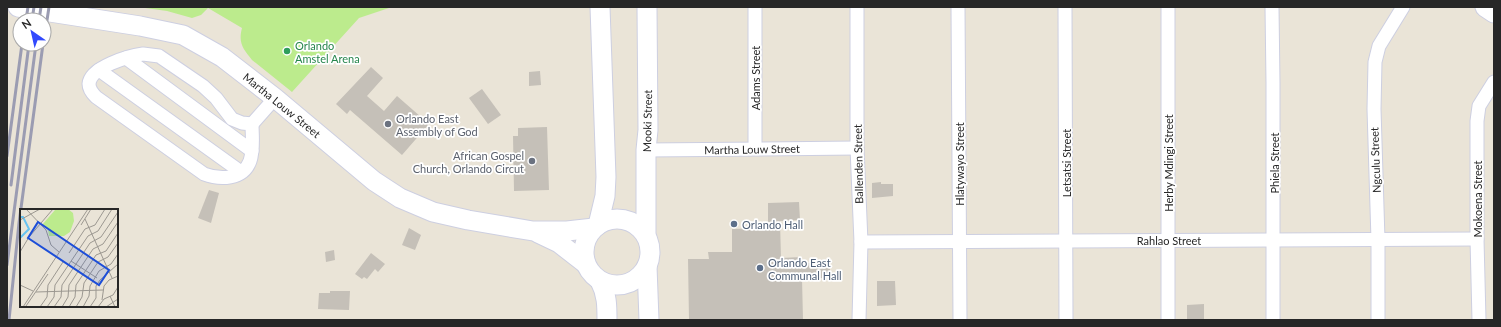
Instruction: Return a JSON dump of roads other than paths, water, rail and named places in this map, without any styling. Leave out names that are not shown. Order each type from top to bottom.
[{"type":"main road","name":"Martha Louw Street","points":[[18,7],[140,26],[183,35],[222,57],[275,98],[374,181],[400,198],[432,212],[468,220],[533,231],[567,231],[596,226]]},
{"type":"main road","points":[[600,7],[606,177],[605,196],[596,226],[588,236],[584,245],[584,255],[586,264],[592,274],[600,281],[608,284],[623,285],[637,279],[647,266]]},
{"type":"main road","name":"Mooki Street","points":[[646,235],[646,150],[648,130],[647,7]]},
{"type":"main road","points":[[1485,7],[1494,13]]},
{"type":"main road","points":[[596,226],[607,221],[623,219],[639,227],[646,235],[650,256],[647,266],[649,320]]},
{"type":"main road","name":"Martha Louw Street","points":[[533,231],[559,243],[586,264]]},
{"type":"main road","points":[[600,281],[607,298],[608,320]]},
{"type":"street","name":"Adams Street","points":[[755,7],[755,148]]},
{"type":"street","name":"Ballenden Street","points":[[857,7],[857,148],[861,242],[859,320]]},
{"type":"street","name":"Hlatywayo Street","points":[[958,7],[960,320]]},
{"type":"street","name":"Letsatsi Street","points":[[1065,7],[1067,241],[1066,320]]},
{"type":"street","name":"Herby Mdingi Street","points":[[1168,7],[1168,320]]},
{"type":"street","name":"Phiela Street","points":[[1272,7],[1274,240],[1273,320]]},
{"type":"street","name":"Ngculu Street","points":[[1378,320],[1378,240],[1374,109],[1375,62],[1379,46],[1403,7]]},
{"type":"street","points":[[252,124],[242,123],[232,119],[216,98],[203,86],[159,56],[143,54],[134,55],[99,70],[90,80],[89,86],[96,97],[204,174],[213,177],[231,177],[242,172],[247,166],[252,151],[252,124],[275,98]]},
{"type":"street","points":[[126,58],[252,151]]},
{"type":"street","points":[[99,70],[242,172]]},
{"type":"street","name":"Mokoena Street","points":[[1479,320],[1477,121],[1479,106],[1494,82]]},
{"type":"street","name":"Martha Louw Street","points":[[646,150],[857,148]]},
{"type":"street","name":"Rahlao Street","points":[[861,242],[1477,239]]},
{"type":"railway","points":[[27,12],[28,7]]},
{"type":"railway","points":[[33,12],[34,7]]},
{"type":"railway","points":[[40,12],[41,7]]},
{"type":"railway","points":[[48,12],[49,7]]},
{"type":"railway","points":[[7,156],[21,52]]},
{"type":"railway","points":[[11,185],[28,52]]},
{"type":"railway","points":[[7,265],[35,52]]},
{"type":"railway","points":[[21,209],[42,52]]},
{"type":"railway","points":[[9,320],[20,216]]},
{"type":"place","name":"Orlando Amstel Arena","points":[[287,51]]},
{"type":"place","name":"Orlando East Assembly of God","points":[[388,124]]},
{"type":"place","name":"African Gospel Church, Orlando Circut","points":[[532,161]]},
{"type":"place","name":"Orlando Hall","points":[[734,224]]},
{"type":"place","name":"Orlando East Communal Hall","points":[[760,268]]}]
